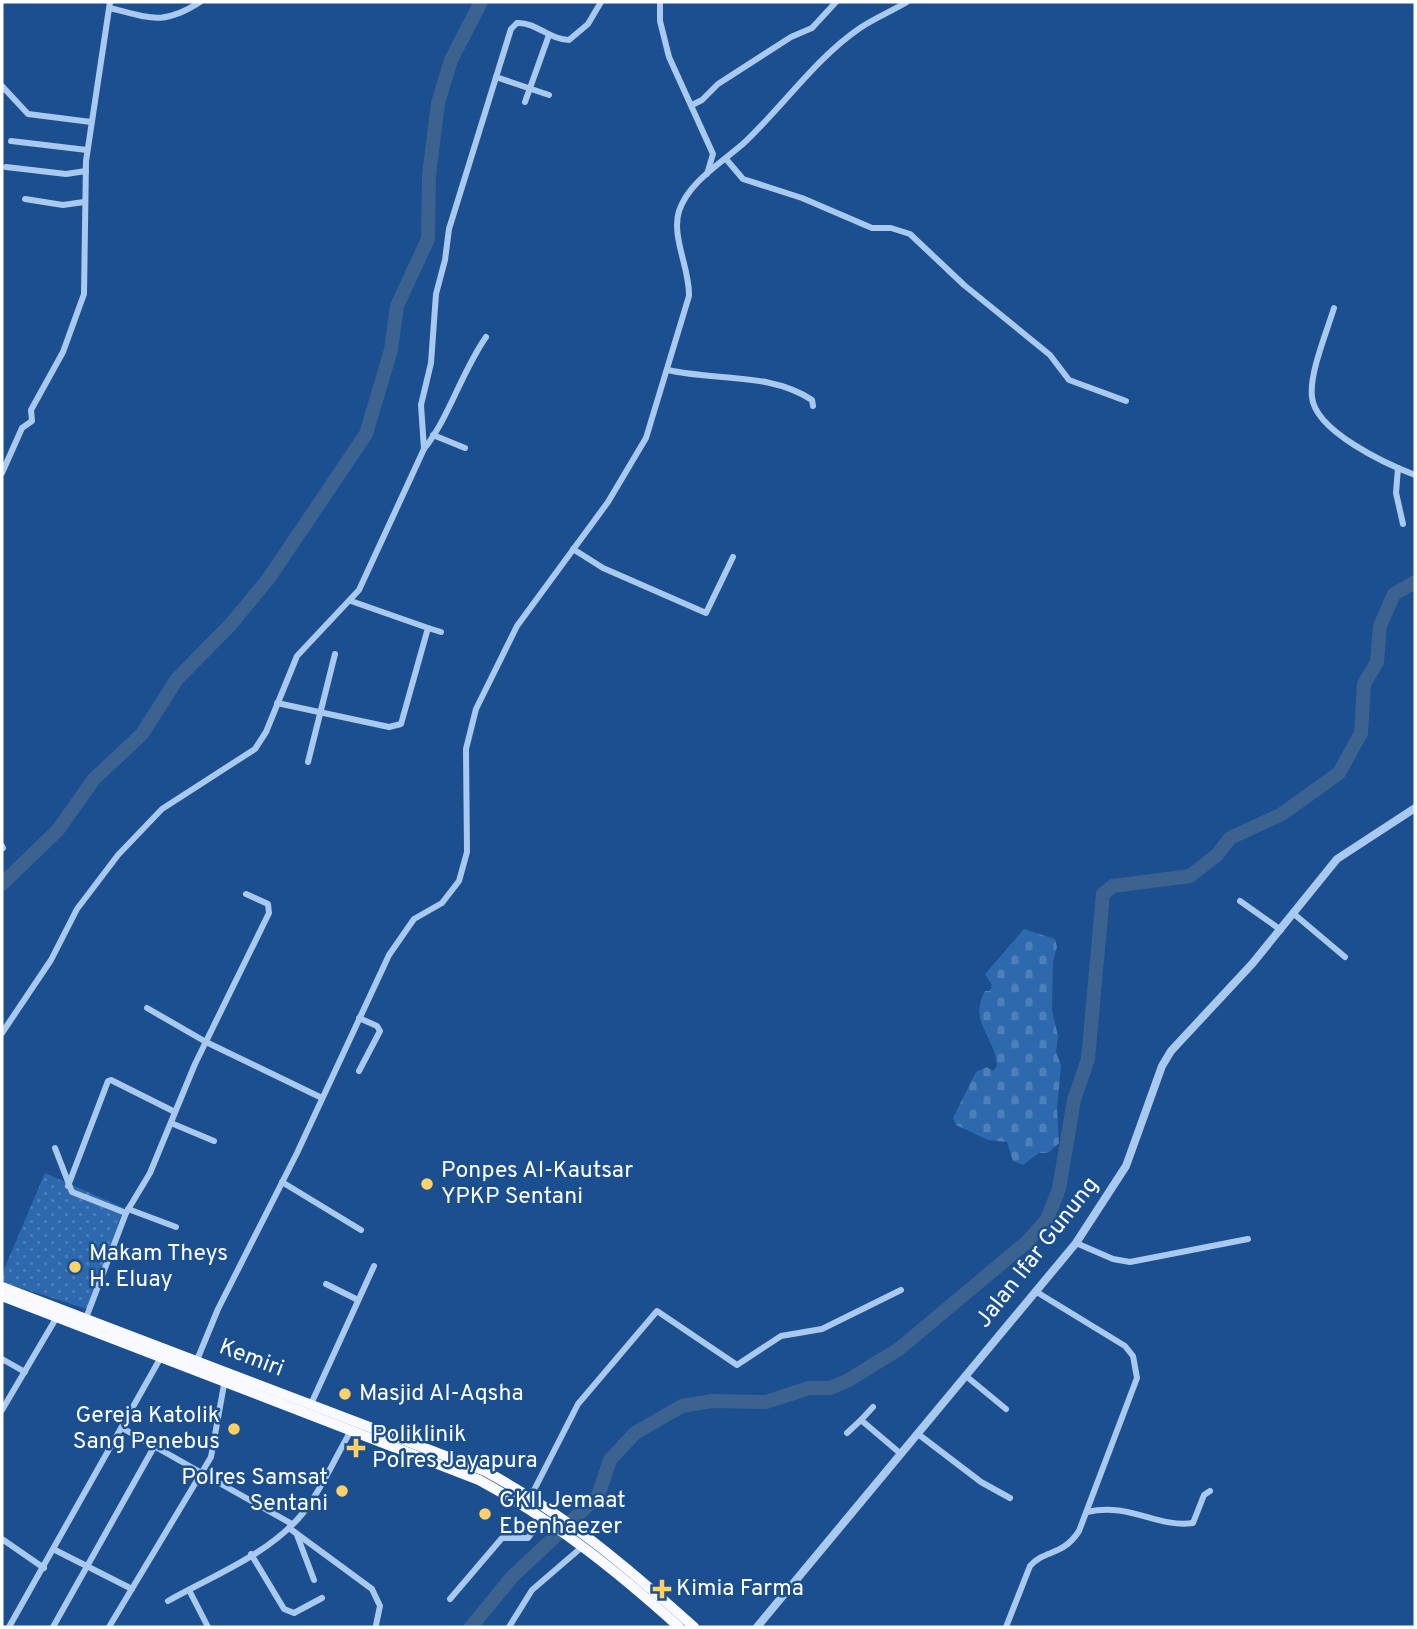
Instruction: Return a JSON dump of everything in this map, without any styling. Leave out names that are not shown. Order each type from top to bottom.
[{"type":"highway","name":"Kemiri","points":[[2,1287],[59,1314],[86,1318],[164,1353],[197,1360],[225,1377]]},
{"type":"highway","name":"Kemiri","points":[[2,1296],[164,1353],[482,1475]]},
{"type":"highway","name":"Kemiri","points":[[255,1388],[311,1404],[355,1426]]},
{"type":"highway","points":[[482,1475],[531,1496],[553,1509],[694,1627]]},
{"type":"highway","points":[[482,1475],[545,1518],[632,1584],[679,1627]]},
{"type":"street","points":[[2,473],[22,428],[32,421],[32,410],[57,364],[82,305],[87,150],[110,5],[155,19],[181,14],[200,2]]},
{"type":"street","points":[[424,449],[421,405],[431,363],[436,294],[445,260],[449,229],[513,25],[525,23],[561,40],[573,38],[587,24],[601,2]]},
{"type":"street","points":[[660,2],[660,21],[669,57],[713,154],[724,160],[743,179],[786,192],[872,228],[891,228],[910,233],[964,285],[1050,355],[1069,380],[1126,401]]},
{"type":"street","points":[[692,105],[718,83],[791,37],[812,28],[836,2]]},
{"type":"street","points":[[197,1360],[218,1309],[282,1182],[384,964],[414,919],[449,897],[459,881],[467,852],[466,749],[476,709],[517,626],[608,502],[646,439],[689,296],[689,280],[678,231],[678,215],[692,189],[836,48],[860,29],[907,2]]},
{"type":"street","points":[[525,102],[549,35]]},
{"type":"street","points":[[496,77],[549,95]]},
{"type":"street","points":[[2,86],[28,114],[92,122]]},
{"type":"street","points":[[11,141],[87,150]]},
{"type":"street","points":[[707,174],[713,154]]},
{"type":"street","points":[[6,167],[66,174],[86,171]]},
{"type":"street","points":[[25,199],[63,205],[84,202]]},
{"type":"street","points":[[1334,308],[1312,388],[1316,412],[1355,447],[1415,475]]},
{"type":"street","points":[[2,1033],[51,960],[78,909],[132,838],[162,809],[255,750],[303,647],[351,601],[366,577],[424,449],[463,372],[486,337]]},
{"type":"street","points":[[668,370],[767,382],[799,392],[812,400],[813,406]]},
{"type":"street","points":[[433,435],[465,448]]},
{"type":"street","points":[[1398,468],[1396,493],[1402,524]]},
{"type":"street","points":[[573,549],[603,568],[706,613],[733,557]]},
{"type":"street","points":[[351,601],[441,632]]},
{"type":"street","points":[[277,703],[388,727],[401,724],[428,628]]},
{"type":"street","points":[[308,762],[335,654]]},
{"type":"street","name":"Jalan Ifar Gunung","points":[[757,1627],[1076,1243],[1126,1166],[1166,1059],[1281,930],[1337,859],[1415,808]]},
{"type":"street","points":[[86,1318],[127,1211],[149,1173],[206,1042],[271,909],[268,904],[246,894]]},
{"type":"street","points":[[1240,901],[1281,930]]},
{"type":"street","points":[[1294,914],[1345,957]]},
{"type":"street","points":[[147,1008],[206,1042],[322,1098]]},
{"type":"street","points":[[359,1018],[377,1026],[380,1031],[359,1071]]},
{"type":"street","points":[[68,1186],[108,1081],[111,1080],[175,1112]]},
{"type":"street","points":[[171,1123],[214,1141]]},
{"type":"street","points":[[55,1148],[72,1192],[176,1227]]},
{"type":"street","points":[[282,1182],[361,1230]]},
{"type":"street","points":[[1076,1243],[1113,1259],[1130,1262],[1248,1239]]},
{"type":"street","points":[[311,1404],[374,1266]]},
{"type":"street","points":[[326,1284],[358,1300]]},
{"type":"street","points":[[531,1496],[578,1404],[657,1311],[737,1365],[781,1336],[822,1329],[901,1290]]},
{"type":"street","points":[[1006,1627],[1030,1566],[1037,1560],[1065,1549],[1079,1531],[1136,1389],[1135,1363],[1125,1346],[1035,1291]]},
{"type":"street","points":[[2,1410],[59,1314]]},
{"type":"street","points":[[9,1627],[55,1550],[164,1353]]},
{"type":"street","points":[[2,1359],[25,1372]]},
{"type":"street","points":[[966,1376],[1006,1409]]},
{"type":"street","points":[[109,1627],[202,1473],[213,1450],[225,1377]]},
{"type":"street","points":[[847,1433],[873,1407]]},
{"type":"street","points":[[861,1420],[901,1454]]},
{"type":"street","points":[[168,1601],[251,1554],[290,1526],[308,1506],[355,1426]]},
{"type":"street","points":[[122,1428],[290,1526],[372,1589],[380,1606],[376,1625]]},
{"type":"street","points":[[918,1434],[981,1482],[1010,1498]]},
{"type":"street","points":[[53,1627],[154,1447]]},
{"type":"street","points":[[1087,1512],[1112,1508],[1174,1522],[1193,1523],[1204,1495],[1210,1491]]},
{"type":"street","points":[[450,1599],[502,1538],[528,1538],[545,1518]]},
{"type":"street","points":[[296,1533],[314,1580]]},
{"type":"street","points":[[2,1539],[44,1568]]},
{"type":"street","points":[[509,1627],[532,1590],[580,1546]]},
{"type":"street","points":[[55,1550],[131,1589]]},
{"type":"street","points":[[251,1554],[284,1609],[294,1613],[322,1598]]},
{"type":"street","points":[[189,1590],[208,1627]]},
{"type":"green space","points":[[1024,929],[1055,939],[1057,947],[1053,962],[1052,1010],[1058,1036],[1056,1052],[1061,1065],[1057,1109],[1059,1143],[1048,1153],[1039,1153],[1023,1165],[1013,1161],[1007,1142],[988,1140],[956,1125],[953,1118],[976,1072],[987,1067],[993,1071],[997,1066],[979,1012],[985,991],[990,991],[992,985],[985,974]]},
{"type":"green space","points":[[45,1173],[124,1208],[87,1309],[2,1282],[2,1274]]},
{"type":"waterway","points":[[2,884],[58,830],[94,779],[142,734],[177,679],[231,624],[269,578],[366,434],[391,350],[397,306],[428,239],[429,175],[438,103],[451,60],[481,2]]},
{"type":"waterway","points":[[471,1627],[512,1577],[598,1496],[610,1460],[635,1433],[682,1406],[712,1401],[766,1402],[809,1388],[830,1388],[847,1381],[899,1349],[1028,1241],[1047,1219],[1059,1189],[1074,1100],[1088,1059],[1103,894],[1113,886],[1190,876],[1217,855],[1230,838],[1282,814],[1339,773],[1361,733],[1364,684],[1377,662],[1380,626],[1394,594],[1415,582]]},
{"type":"place","name":"Ponpes Al-Kautsar YPKP Sentani","points":[[427,1184]]},
{"type":"place","name":"Makam Theys H. Eluay","points":[[75,1267]]},
{"type":"place","name":"Masjid Al-Aqsha","points":[[345,1394]]},
{"type":"place","name":"Gereja Katolik Sang Penebus","points":[[234,1429]]},
{"type":"place","name":"Poliklinik Polres Jayapura","points":[[356,1448]]},
{"type":"place","name":"Polres Samsat Sentani","points":[[342,1491]]},
{"type":"place","name":"GKII Jemaat Ebenhaezer","points":[[485,1514]]},
{"type":"place","name":"Kimia Farma","points":[[662,1589]]}]
